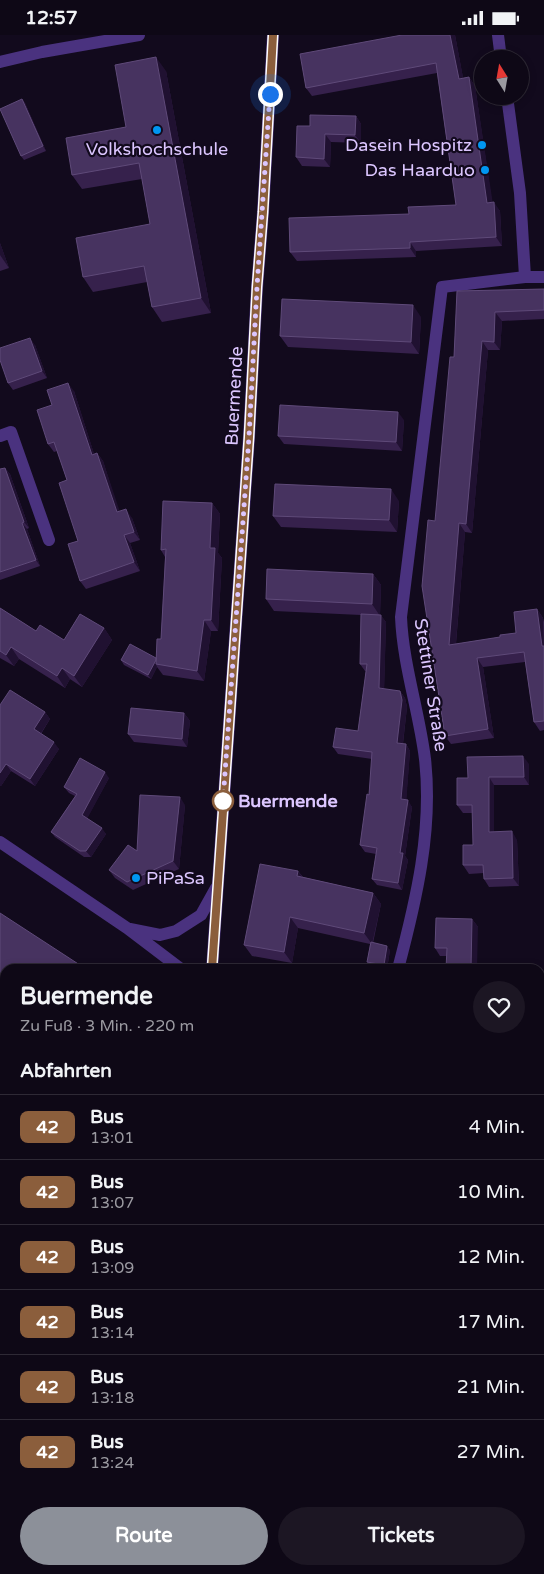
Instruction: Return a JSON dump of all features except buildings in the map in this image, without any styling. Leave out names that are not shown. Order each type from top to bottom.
[{"type":"street","points":[[0,62],[140,35]]},
{"type":"street","name":"Buermende","points":[[212,964],[249,437],[273,35]]},
{"type":"street","points":[[498,35],[500,50]]},
{"type":"street","points":[[508,105],[520,193],[525,277],[544,277]]},
{"type":"street","name":"Stettiner Straße","points":[[399,964],[409,930],[423,855],[426,825],[425,759],[409,679],[401,617],[442,287],[525,277]]},
{"type":"street","points":[[0,436],[11,432],[48,540]]},
{"type":"street","points":[[0,842],[127,928],[174,964]]},
{"type":"street","points":[[127,928],[160,935],[176,931],[200,915],[218,885]]},
{"type":"bus line","name":"42","points":[[212,964],[249,437],[273,35]]},
{"type":"place","name":"Volkshochschule","points":[[157,130]]},
{"type":"place","name":"Dasein Hospitz","points":[[482,145]]},
{"type":"place","name":"Das Haarduo","points":[[485,170]]},
{"type":"place","name":"Buermende","points":[[223,801]]},
{"type":"place","name":"PiPaSa","points":[[136,878]]},
{"type":"route","points":[[223,801],[249,437],[270,94]]}]
